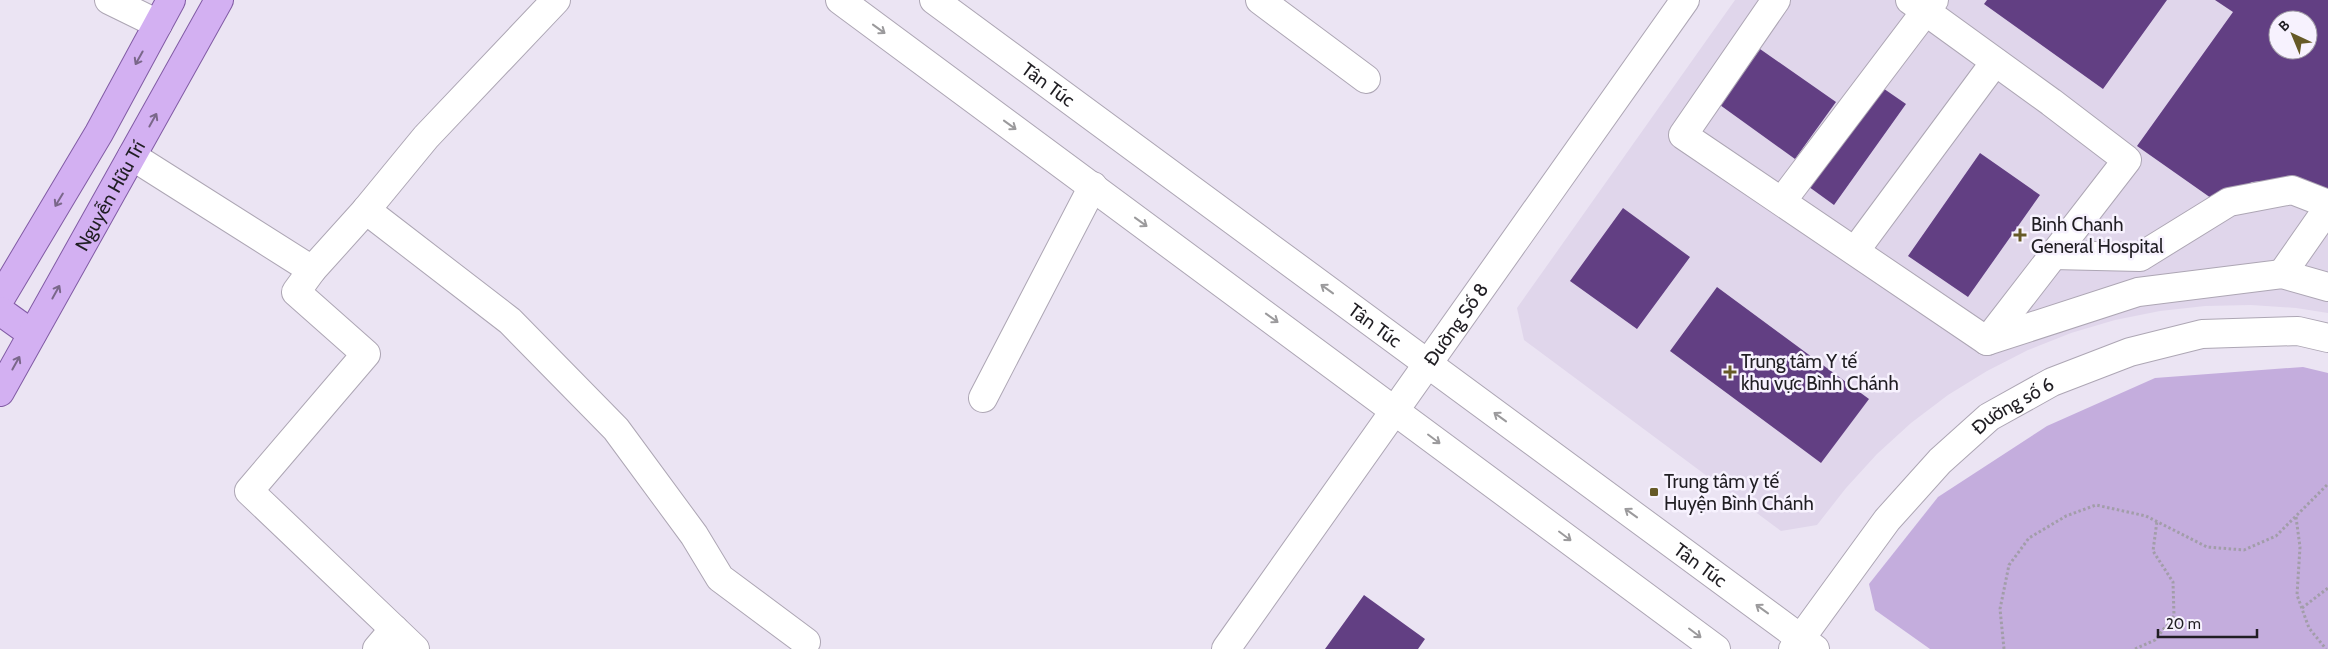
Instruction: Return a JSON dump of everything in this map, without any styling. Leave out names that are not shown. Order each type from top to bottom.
[{"type":"main road","points":[[0,299],[99,133],[171,0]]},
{"type":"main road","name":"Nguyễn Hữu Trí","points":[[0,392],[220,0]]},
{"type":"main road","points":[[0,311],[32,334]]},
{"type":"street","points":[[109,0],[158,24]]},
{"type":"street","points":[[415,649],[386,639],[249,492],[366,354],[296,292],[312,270],[366,210],[426,137],[556,0]]},
{"type":"street","points":[[840,0],[1716,649]]},
{"type":"street","points":[[1260,0],[1366,79]]},
{"type":"street","name":"Đường Số 8","points":[[1226,649],[1685,0]]},
{"type":"street","points":[[1776,0],[1683,135],[1987,341]]},
{"type":"street","name":"Tân Túc","points":[[947,4],[1803,645]]},
{"type":"street","points":[[1782,201],[1923,4],[1995,62],[2126,160],[1987,341]]},
{"type":"street","points":[[1855,251],[1995,62]]},
{"type":"street","points":[[132,156],[312,270]]},
{"type":"street","points":[[983,398],[1093,186]]},
{"type":"street","points":[[2053,255],[2140,258],[2229,202],[2292,190],[2328,206],[2282,274]]},
{"type":"street","points":[[366,210],[510,320],[616,429],[694,535],[720,578],[806,642]]},
{"type":"street","points":[[1987,341],[2138,292],[2282,274],[2328,287]]},
{"type":"street","name":"Đường số 6","points":[[1803,645],[1887,520],[1940,461],[1989,417],[2052,382],[2069,375],[2130,352],[2193,336],[2202,334],[2298,331],[2328,338]]},
{"type":"path","points":[[2004,649],[2000,609],[2008,565],[2029,538],[2066,516],[2096,506],[2146,516],[2208,547],[2244,550],[2276,536],[2328,484]]},
{"type":"path","points":[[2296,516],[2300,547],[2297,595],[2309,628],[2326,649]]},
{"type":"path","points":[[2135,649],[2154,640],[2174,616],[2173,582],[2153,551],[2157,522]]},
{"type":"path","points":[[2302,608],[2328,588]]},
{"type":"shaded area","name":"Binh Chanh General Hospital","points":[[1735,0],[2328,0],[2328,313],[2296,308],[2251,305],[2205,306],[2160,311],[2115,320],[2071,333],[2028,350],[1987,371],[1948,395],[1911,423],[1877,454],[1846,488],[1817,525],[1781,531],[1524,340],[1517,308]]},
{"type":"shaded area","points":[[2303,367],[2328,373],[2328,649],[1930,649],[1875,610],[1869,584],[1938,497],[2047,426],[2155,378]]},
{"type":"building","points":[[1987,0],[2167,0],[2103,89],[1984,4]]},
{"type":"building","points":[[2215,0],[2328,0],[2328,195],[2295,178],[2252,182],[2229,195],[2211,198],[2137,146],[2233,12]]},
{"type":"building","points":[[1760,49],[1836,102],[1795,159],[1720,105]]},
{"type":"building","points":[[1877,84],[1906,104],[1834,205],[1805,184]]},
{"type":"building","points":[[1980,153],[2040,195],[1968,297],[1908,256]]},
{"type":"building","points":[[1623,208],[1690,257],[1637,329],[1570,281]]},
{"type":"building","points":[[1717,287],[1869,399],[1821,463],[1670,351]]},
{"type":"building","points":[[1364,595],[1425,639],[1418,649],[1325,649]]},
{"type":"place","name":"Binh Chanh General Hospital","points":[[2020,235]]},
{"type":"place","name":"Trung tâm Y tế khu vực Bình Chánh","points":[[1730,372]]},
{"type":"place","name":"Trung tâm y tế Huyện Bình Chánh","points":[[1654,492]]}]
